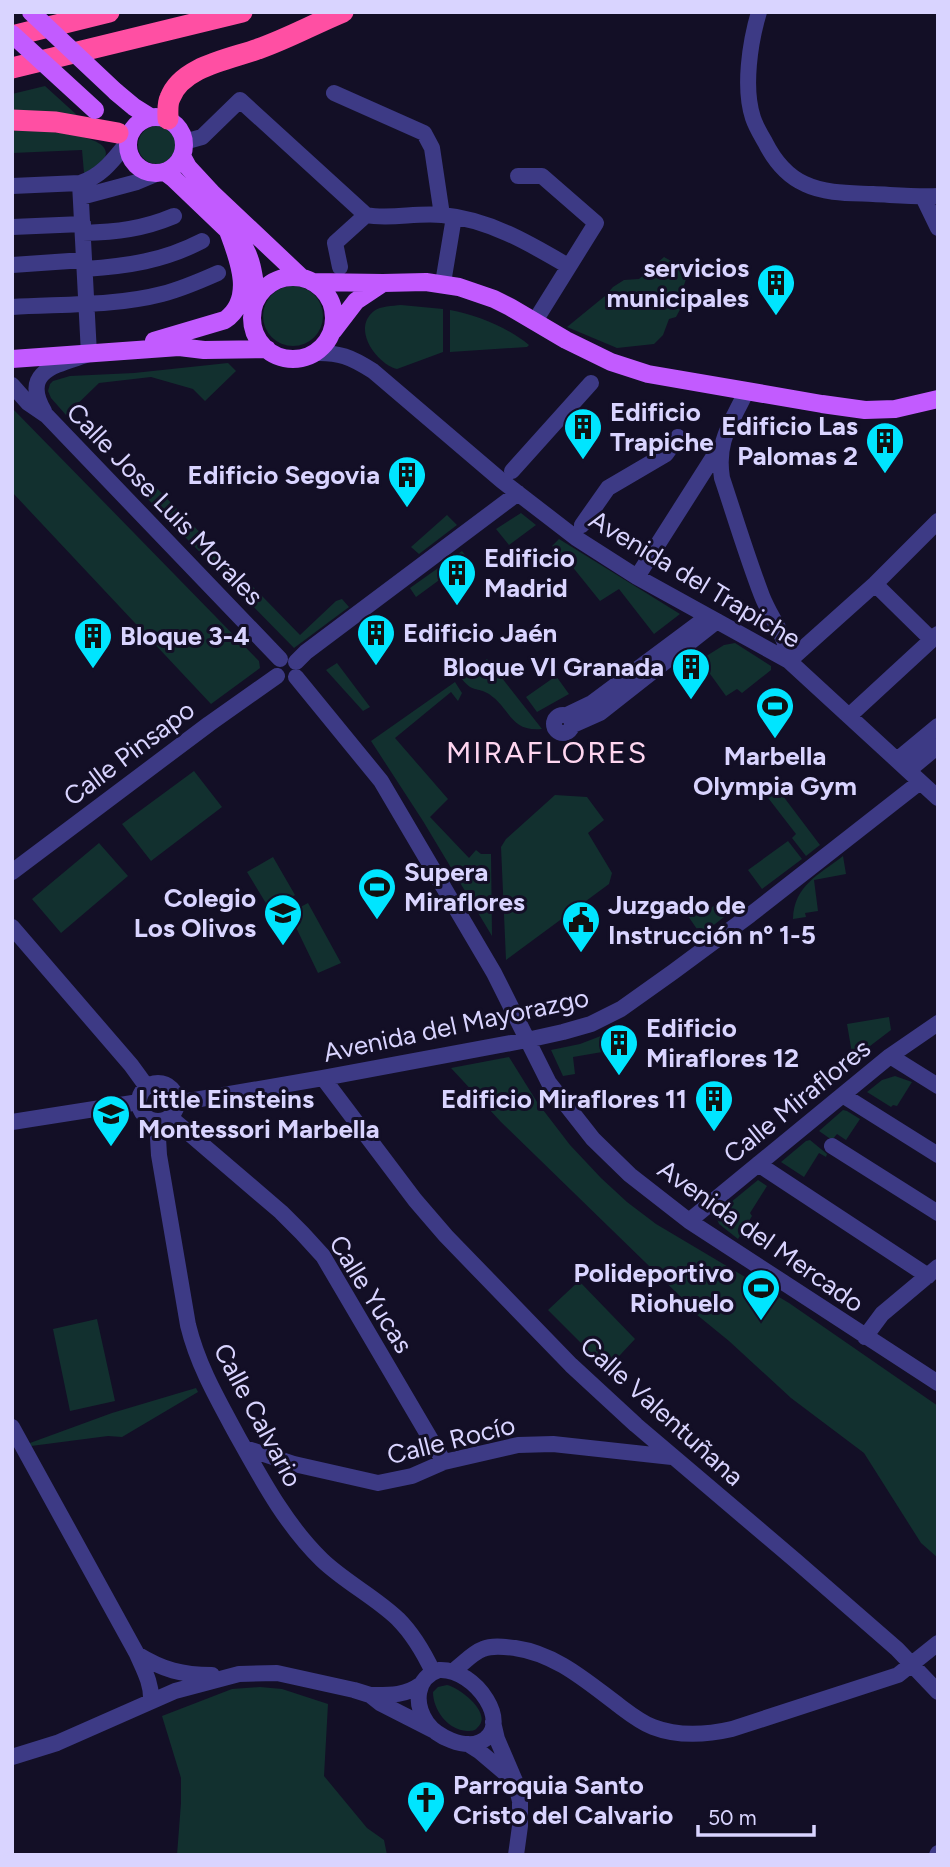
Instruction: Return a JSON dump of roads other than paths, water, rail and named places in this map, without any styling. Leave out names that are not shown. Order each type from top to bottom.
[{"type":"highway","points":[[12,35],[109,12]]},
{"type":"highway","points":[[12,68],[242,12]]},
{"type":"highway","points":[[159,118],[173,91],[201,68],[215,61],[258,49],[343,12]]},
{"type":"highway","points":[[12,120],[56,122],[123,138]]},
{"type":"main road","points":[[31,12],[134,107],[176,125],[182,133],[188,167],[213,194],[329,298],[333,310],[330,334]]},
{"type":"main road","points":[[12,35],[123,138],[132,161],[138,168],[173,178],[243,245],[252,267],[255,303],[251,319],[253,330],[258,340],[277,356],[302,357],[314,353],[356,301],[383,283]]},
{"type":"main road","points":[[123,138],[141,120],[159,118]]},
{"type":"main road","points":[[160,173],[173,168],[183,149]]},
{"type":"main road","points":[[113,353],[213,324],[231,316],[240,298],[242,274],[228,231]]},
{"type":"main road","points":[[179,347],[227,330],[241,321],[265,287],[277,280],[290,277],[383,283],[443,283],[494,299],[611,362],[648,374],[865,410],[895,409],[938,399]]},
{"type":"main road","points":[[12,359],[179,347],[267,349]]},
{"type":"street","points":[[759,12],[750,61],[750,99],[753,118],[778,164],[806,185],[827,191],[930,197],[938,228]]},
{"type":"street","points":[[334,93],[424,134],[432,148],[448,216],[443,283]]},
{"type":"street","points":[[183,149],[202,137],[240,100],[366,215],[448,216],[503,231],[568,266]]},
{"type":"street","points":[[47,416],[35,393],[38,379],[50,369],[89,354],[81,190],[91,179],[102,173],[123,138]]},
{"type":"street","points":[[12,186],[81,190],[137,182],[160,173]]},
{"type":"street","points":[[518,176],[542,176],[596,223],[535,321]]},
{"type":"street","points":[[340,267],[335,243],[366,215]]},
{"type":"street","points":[[12,228],[134,229],[174,216]]},
{"type":"street","points":[[12,265],[148,262],[202,241]]},
{"type":"street","points":[[12,307],[118,301],[161,294],[218,273]]},
{"type":"street","name":"Avenida del Trapiche","points":[[314,353],[331,352],[345,356],[373,371],[576,538],[636,577],[789,661],[938,798]]},
{"type":"street","points":[[512,471],[591,383]]},
{"type":"street","name":"Calle Jose Luis Morales","points":[[12,385],[28,402],[47,416],[291,666],[381,780],[494,973],[527,1040]]},
{"type":"street","points":[[636,577],[720,446],[746,392]]},
{"type":"street","points":[[582,525],[608,488],[666,454],[678,437]]},
{"type":"street","points":[[720,446],[722,478],[752,569],[788,651],[789,661]]},
{"type":"street","points":[[291,666],[312,647],[518,493]]},
{"type":"street","points":[[789,661],[875,584],[938,521]]},
{"type":"street","points":[[849,716],[935,637],[875,584]]},
{"type":"street","points":[[570,720],[713,619]]},
{"type":"street","points":[[747,637],[763,629],[773,619]]},
{"type":"street","name":"Calle Pinsapo","points":[[12,872],[277,676],[275,667],[291,666]]},
{"type":"street","points":[[909,771],[938,726]]},
{"type":"street","points":[[909,771],[938,746]]},
{"type":"street","name":"Avenida del Mayorazgo","points":[[168,1113],[323,1078],[527,1040],[591,1024],[621,1009],[750,915],[909,771]]},
{"type":"street","points":[[12,927],[147,1087]]},
{"type":"street","name":"Calle Miraflores","points":[[690,1221],[890,1056],[938,1023]]},
{"type":"street","name":"Avenida del Mercado","points":[[527,1040],[549,1083],[593,1139],[630,1175],[690,1221],[938,1383]]},
{"type":"street","points":[[890,1056],[938,1086]]},
{"type":"street","name":"Calle Valentuñana","points":[[323,1078],[446,1236],[571,1365],[673,1457],[806,1569],[912,1664],[938,1692]]},
{"type":"street","points":[[158,1084],[173,1091],[168,1113],[151,1120],[142,1113],[139,1102],[142,1091],[147,1087],[158,1084]]},
{"type":"street","points":[[844,1096],[938,1155]]},
{"type":"street","points":[[12,1122],[139,1102]]},
{"type":"street","name":"Calle Calvario","points":[[168,1113],[159,1155],[188,1325],[203,1372],[273,1497],[304,1541],[331,1568],[397,1618],[422,1650],[433,1672]]},
{"type":"street","name":"Calle Yucas","points":[[168,1113],[281,1212],[323,1256],[443,1462]]},
{"type":"street","points":[[832,1146],[938,1213]]},
{"type":"street","points":[[758,1164],[933,1271],[877,1319],[865,1337]]},
{"type":"street","points":[[12,1427],[137,1654],[149,1681],[151,1701]]},
{"type":"street","name":"Calle Rocío","points":[[244,1448],[294,1464],[378,1483],[412,1476],[443,1462],[518,1445],[553,1444],[673,1457]]},
{"type":"street","points":[[453,1671],[484,1649],[522,1649],[554,1660],[571,1670],[639,1720],[655,1728],[694,1735],[732,1729],[898,1675],[938,1643]]},
{"type":"street","points":[[137,1654],[169,1671],[200,1675],[277,1673],[370,1695],[402,1694],[412,1691],[433,1672],[453,1671],[482,1691],[491,1706],[500,1749],[515,1781],[520,1801],[516,1855]]},
{"type":"street","points":[[12,1757],[57,1743],[175,1691],[239,1674]]},
{"type":"street","points":[[420,1685],[422,1711],[433,1730]]},
{"type":"street","points":[[370,1695],[450,1740],[468,1744],[476,1744],[488,1737],[493,1721]]},
{"type":"street","points":[[468,1744],[515,1781]]},
{"type":"place","name":"servicios municipales","points":[[776,317]]},
{"type":"place","name":"Edificio Trapiche","points":[[583,461]]},
{"type":"place","name":"Edificio Las Palomas 2","points":[[885,475]]},
{"type":"place","name":"Edificio Segovia","points":[[407,509]]},
{"type":"place","name":"Edificio Madrid","points":[[457,607]]},
{"type":"place","name":"Edificio Jaén","points":[[376,667]]},
{"type":"place","name":"Bloque 3-4","points":[[93,670]]},
{"type":"place","name":"Bloque VI Granada","points":[[691,701]]},
{"type":"place","name":"Marbella Olympia Gym","points":[[775,740]]},
{"type":"place","name":"Supera Miraflores","points":[[377,921]]},
{"type":"place","name":"Colegio Los Olivos","points":[[283,947]]},
{"type":"place","name":"Juzgado de Instrucción nº 1-5","points":[[581,954]]},
{"type":"place","name":"Edificio Miraflores 12","points":[[619,1077]]},
{"type":"place","name":"Edificio Miraflores 11","points":[[714,1133]]},
{"type":"place","name":"Little Einsteins Montessori Marbella","points":[[111,1148]]},
{"type":"place","name":"Polideportivo Riohuelo","points":[[761,1322]]},
{"type":"place","name":"Parroquia Santo Cristo del Calvario","points":[[426,1834]]},
{"type":"district","name":"MIRAFLORES","points":[[547,752]]}]
